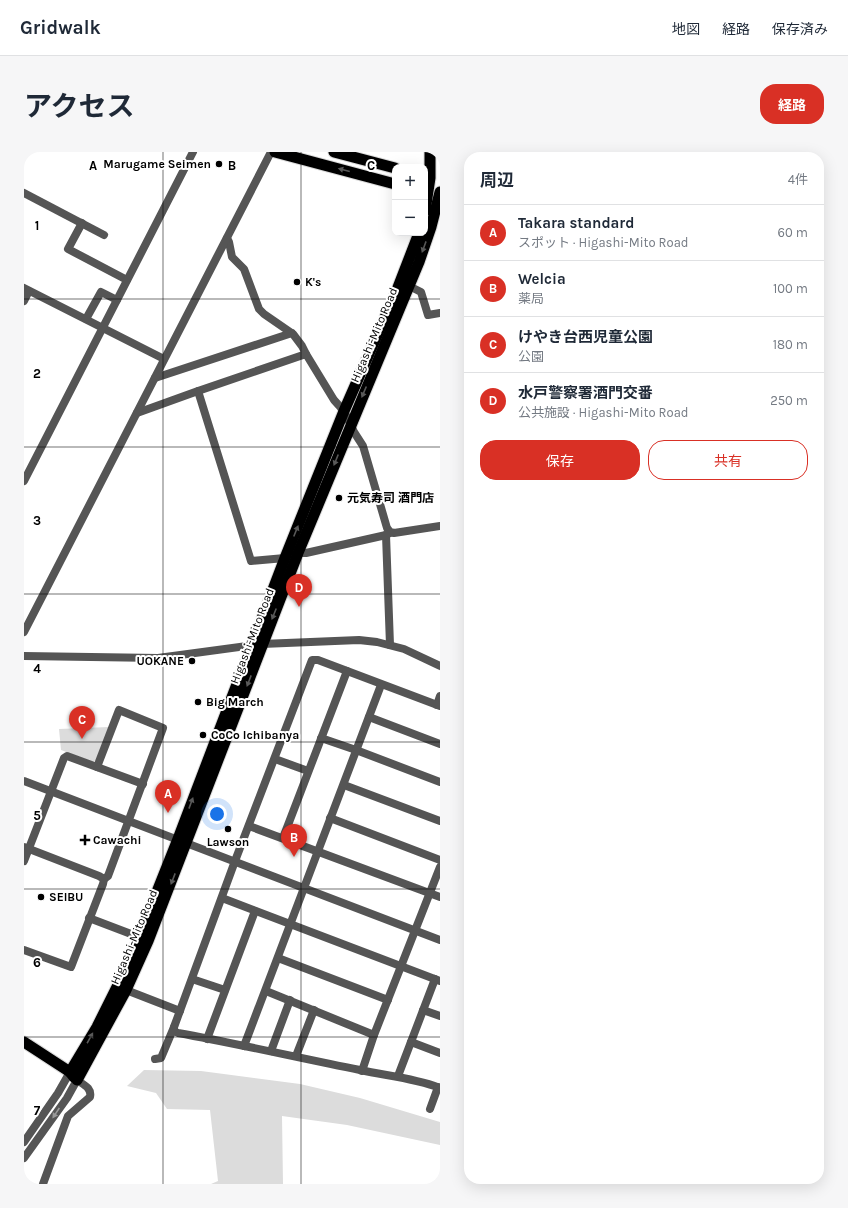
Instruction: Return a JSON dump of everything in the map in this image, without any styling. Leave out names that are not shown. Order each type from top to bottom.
[{"type":"highway","points":[[275,152],[392,183]]},
{"type":"highway","points":[[334,152],[392,167]]},
{"type":"highway","points":[[428,189],[432,178],[430,152]]},
{"type":"highway","points":[[428,192],[440,194]]},
{"type":"highway","name":"Higashi-Mito Road","points":[[71,1077],[117,987],[182,841],[350,424],[409,286],[425,245],[440,194]]},
{"type":"highway","name":"Higashi-Mito Road","points":[[71,1077],[126,990],[154,926],[182,841],[251,646],[344,411],[398,290],[418,236]]},
{"type":"highway","points":[[24,1042],[71,1077]]},
{"type":"highway","points":[[24,1050],[71,1077]]},
{"type":"street","points":[[24,481],[193,152]]},
{"type":"street","points":[[24,632],[27,617],[137,413],[271,152]]},
{"type":"street","points":[[24,193],[104,235]]},
{"type":"street","points":[[82,223],[68,249],[127,280]]},
{"type":"street","points":[[227,238],[232,257],[244,269],[259,309],[292,333],[302,346],[334,400],[344,411],[363,446],[388,532],[390,645]]},
{"type":"street","points":[[409,286],[421,292],[428,315],[440,313]]},
{"type":"street","points":[[24,301],[27,290],[164,359]]},
{"type":"street","points":[[86,319],[101,292],[117,300]]},
{"type":"street","points":[[155,378],[292,333]]},
{"type":"street","points":[[137,413],[306,354]]},
{"type":"street","points":[[198,391],[251,561],[285,558]]},
{"type":"street","points":[[298,552],[306,553],[388,532],[394,533],[440,526]]},
{"type":"street","points":[[24,656],[158,658],[262,644],[358,640],[390,645],[404,649],[440,666]]},
{"type":"street","points":[[155,1059],[161,1058],[174,1027],[235,861],[312,660],[318,660],[381,685],[438,705],[440,696]]},
{"type":"street","points":[[283,838],[347,671]]},
{"type":"street","points":[[244,1046],[381,685]]},
{"type":"street","points":[[24,950],[71,967],[104,879],[108,876],[163,728],[119,710],[97,767]]},
{"type":"street","points":[[369,718],[440,744]]},
{"type":"street","points":[[321,738],[440,782]]},
{"type":"street","points":[[24,861],[26,848],[64,758],[67,756],[143,784]]},
{"type":"street","points":[[275,759],[308,771]]},
{"type":"street","points":[[24,781],[440,940]]},
{"type":"street","points":[[344,785],[440,821]]},
{"type":"street","points":[[330,818],[440,860]]},
{"type":"street","points":[[249,826],[440,897]]},
{"type":"street","points":[[26,848],[104,879]]},
{"type":"street","points":[[362,1071],[374,1035],[440,867]]},
{"type":"street","points":[[222,898],[255,912],[290,923],[437,980],[423,1010],[398,1076]]},
{"type":"street","points":[[207,1038],[255,912]]},
{"type":"street","points":[[90,918],[139,937]]},
{"type":"street","points":[[278,958],[388,1000]]},
{"type":"street","points":[[192,979],[225,990]]},
{"type":"street","points":[[126,990],[180,1011]]},
{"type":"street","points":[[266,991],[374,1035]]},
{"type":"street","points":[[270,1051],[290,1000]]},
{"type":"street","points":[[296,1056],[314,1010]]},
{"type":"street","points":[[423,1010],[440,1016]]},
{"type":"street","points":[[174,1027],[174,1031],[178,1033],[296,1056],[362,1071],[398,1076],[439,1087],[430,1110]]},
{"type":"street","points":[[411,1042],[440,1052]]},
{"type":"street","points":[[24,1142],[71,1077]]},
{"type":"street","points":[[24,1158],[63,1104],[71,1077]]},
{"type":"street","points":[[43,1184],[68,1116],[90,1097],[90,1089],[71,1077]]},
{"type":"shaded area","points":[[109,727],[96,760],[93,762],[61,750],[59,729]]},
{"type":"shaded area","points":[[144,1070],[201,1071],[300,1084],[360,1098],[440,1122],[440,1145],[347,1125],[282,1116],[283,1184],[211,1184],[218,1181],[210,1110],[167,1109],[156,1093],[127,1086]]},
{"type":"place","name":"Marugame Seimen","points":[[219,164]]},
{"type":"place","name":"K's","points":[[297,282]]},
{"type":"place","name":"元気寿司 酒門店","points":[[339,498]]},
{"type":"place","name":"水戸警察署酒門交番","points":[[299,607]]},
{"type":"place","name":"UOKANE","points":[[192,661]]},
{"type":"place","name":"Big March","points":[[198,702]]},
{"type":"place","name":"CoCo Ichibanya","points":[[203,735]]},
{"type":"place","name":"けやき台西児童公園","points":[[82,739]]},
{"type":"place","name":"Takara standard","points":[[168,813]]},
{"type":"place","name":"Lawson","points":[[228,829]]},
{"type":"place","name":"Cawachi","points":[[85,840]]},
{"type":"place","name":"Welcia","points":[[294,857]]},
{"type":"place","name":"SEIBU","points":[[41,897]]}]
